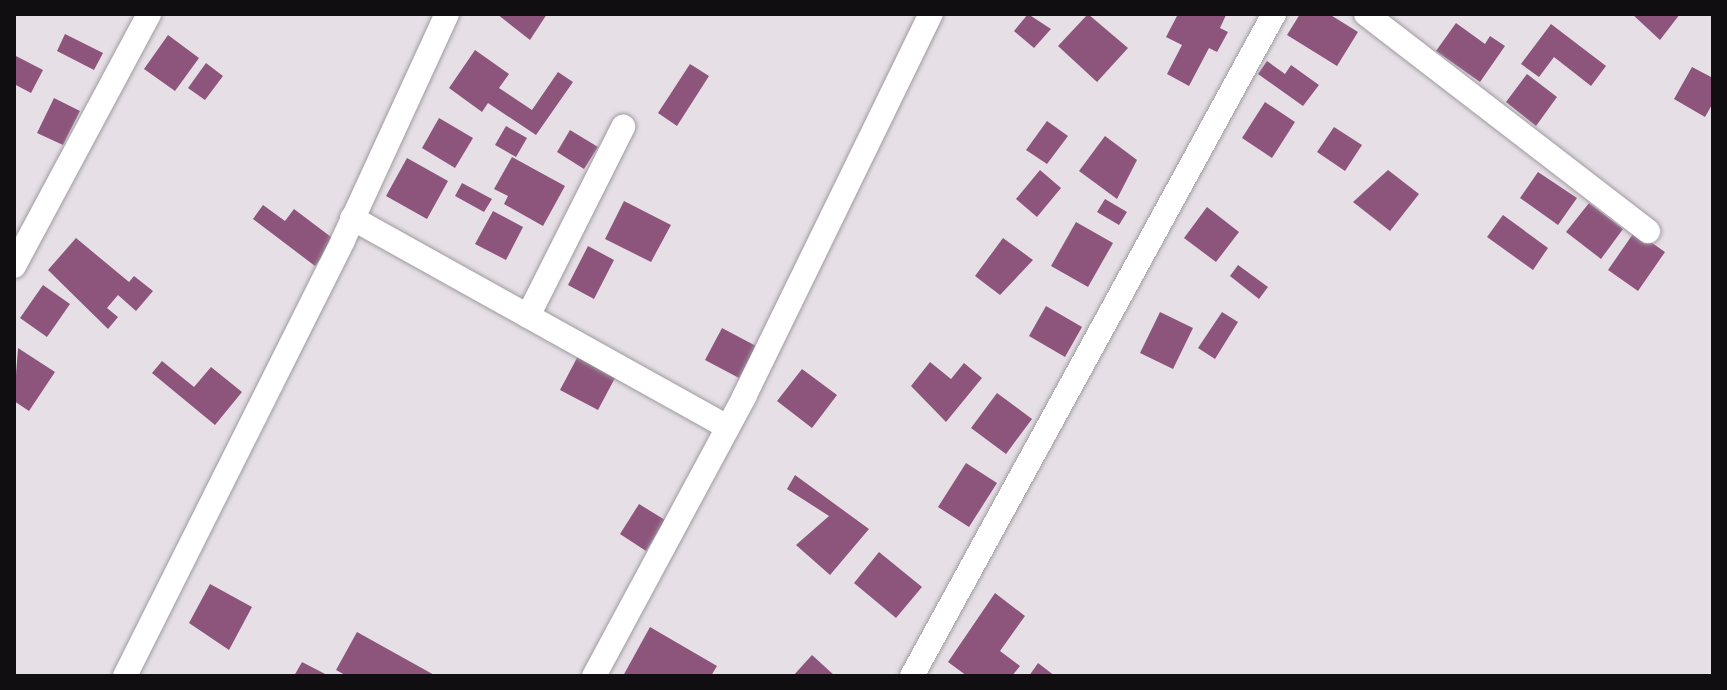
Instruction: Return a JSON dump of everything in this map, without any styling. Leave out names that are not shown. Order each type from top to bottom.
[{"type":"street","points":[[14,266],[149,14]]},
{"type":"street","points":[[125,676],[352,218],[447,14]]},
{"type":"street","points":[[594,676],[725,426],[931,14]]},
{"type":"street","points":[[912,676],[1274,14]]},
{"type":"street","points":[[1366,14],[1648,231]]},
{"type":"street","points":[[528,316],[623,127]]},
{"type":"street","points":[[352,218],[725,426]]},
{"type":"building","points":[[497,14],[547,14],[530,40]]},
{"type":"building","points":[[1028,14],[1051,29],[1034,48],[1014,31]]},
{"type":"building","points":[[1088,14],[1128,48],[1097,82],[1058,46]]},
{"type":"building","points":[[1178,14],[1226,15],[1220,28],[1228,32],[1217,52],[1209,48],[1189,86],[1167,74],[1182,45],[1166,37]]},
{"type":"building","points":[[1300,14],[1329,14],[1358,32],[1337,66],[1287,35]]},
{"type":"building","points":[[1632,14],[1680,14],[1660,40]]},
{"type":"building","points":[[1456,23],[1485,44],[1490,36],[1505,46],[1480,82],[1436,51]]},
{"type":"building","points":[[1551,24],[1606,66],[1591,86],[1554,57],[1539,77],[1521,64]]},
{"type":"building","points":[[65,34],[103,53],[94,70],[57,51]]},
{"type":"building","points":[[168,35],[199,58],[175,91],[144,69]]},
{"type":"building","points":[[475,50],[509,74],[499,88],[532,110],[558,72],[573,82],[536,135],[488,103],[482,112],[449,88]]},
{"type":"building","points":[[14,55],[43,70],[31,93],[14,84]]},
{"type":"building","points":[[1267,61],[1285,74],[1291,65],[1319,85],[1303,106],[1258,74]]},
{"type":"building","points":[[206,63],[223,76],[205,100],[188,88]]},
{"type":"building","points":[[690,64],[709,76],[677,126],[658,113]]},
{"type":"building","points":[[1692,67],[1713,78],[1713,103],[1705,117],[1674,99]]},
{"type":"building","points":[[1527,74],[1557,97],[1536,126],[1506,102]]},
{"type":"building","points":[[54,98],[80,111],[63,145],[37,133]]},
{"type":"building","points":[[1265,102],[1295,122],[1272,158],[1242,138]]},
{"type":"building","points":[[439,118],[473,138],[455,168],[422,148]]},
{"type":"building","points":[[1047,121],[1068,136],[1047,164],[1026,150]]},
{"type":"building","points":[[506,126],[527,138],[516,157],[495,145]]},
{"type":"building","points":[[1334,127],[1362,145],[1345,171],[1317,152]]},
{"type":"building","points":[[570,130],[598,147],[584,169],[557,152]]},
{"type":"building","points":[[1105,136],[1137,160],[1117,199],[1079,171]]},
{"type":"building","points":[[512,157],[565,186],[543,226],[504,204],[508,196],[494,189]]},
{"type":"building","points":[[407,158],[448,181],[427,219],[386,196]]},
{"type":"building","points":[[1040,170],[1061,188],[1037,217],[1016,199]]},
{"type":"building","points":[[1388,170],[1419,194],[1390,231],[1353,202]]},
{"type":"building","points":[[1538,172],[1577,198],[1558,225],[1520,198]]},
{"type":"building","points":[[462,183],[492,199],[484,212],[455,196]]},
{"type":"building","points":[[1105,199],[1127,212],[1119,225],[1097,212]]},
{"type":"building","points":[[624,201],[671,225],[651,262],[605,239]]},
{"type":"building","points":[[1589,203],[1623,229],[1601,259],[1566,232]]},
{"type":"building","points":[[263,205],[285,221],[294,209],[335,240],[315,266],[253,219]]},
{"type":"building","points":[[1207,207],[1239,232],[1216,262],[1184,238]]},
{"type":"building","points":[[493,211],[523,227],[506,260],[475,244]]},
{"type":"building","points":[[1503,215],[1548,248],[1533,270],[1487,237]]},
{"type":"building","points":[[1076,222],[1113,243],[1088,287],[1051,266]]},
{"type":"building","points":[[1635,231],[1665,252],[1638,291],[1608,270]]},
{"type":"building","points":[[76,238],[129,282],[134,276],[153,291],[136,311],[118,295],[107,308],[118,317],[108,329],[48,270]]},
{"type":"building","points":[[1003,238],[1033,260],[1000,295],[975,276]]},
{"type":"building","points":[[588,246],[614,260],[594,299],[568,285]]},
{"type":"building","points":[[1238,265],[1268,287],[1259,299],[1230,276]]},
{"type":"building","points":[[43,285],[70,304],[47,337],[20,318]]},
{"type":"building","points":[[1046,306],[1082,327],[1065,357],[1029,336]]},
{"type":"building","points":[[1160,312],[1193,328],[1173,369],[1140,353]]},
{"type":"building","points":[[1222,312],[1238,322],[1215,359],[1198,348]]},
{"type":"building","points":[[722,328],[756,346],[739,378],[705,360]]},
{"type":"building","points":[[18,348],[55,372],[29,411],[14,401]]},
{"type":"building","points":[[578,356],[616,376],[598,410],[560,390]]},
{"type":"building","points":[[162,361],[194,387],[211,367],[242,392],[215,425],[152,373]]},
{"type":"building","points":[[930,362],[951,379],[964,363],[982,378],[946,422],[911,386]]},
{"type":"building","points":[[802,369],[837,395],[812,428],[777,401]]},
{"type":"building","points":[[997,393],[1032,419],[1006,454],[971,428]]},
{"type":"building","points":[[966,463],[997,483],[969,527],[938,507]]},
{"type":"building","points":[[795,475],[869,529],[830,575],[796,545],[829,516],[787,489]]},
{"type":"building","points":[[639,504],[665,520],[646,551],[620,534]]},
{"type":"building","points":[[879,552],[922,587],[896,618],[854,583]]},
{"type":"building","points":[[210,584],[252,607],[229,650],[189,623]]},
{"type":"building","points":[[995,593],[1025,616],[1000,651],[1020,666],[1012,676],[967,676],[948,662]]},
{"type":"building","points":[[650,627],[717,666],[711,676],[623,676]]},
{"type":"building","points":[[357,632],[436,676],[347,676],[336,670]]},
{"type":"building","points":[[812,655],[835,676],[793,676]]},
{"type":"building","points":[[302,662],[329,676],[294,676]]},
{"type":"building","points":[[1038,663],[1055,676],[1029,676]]}]
